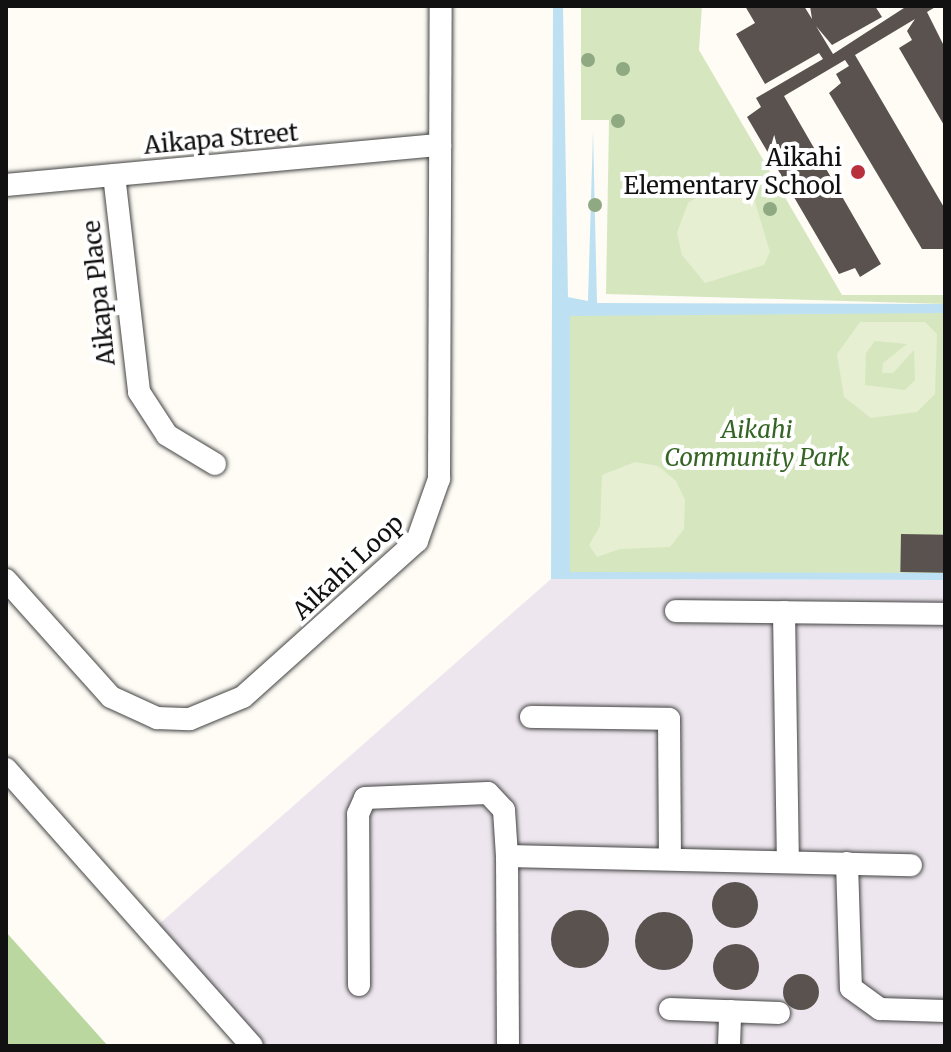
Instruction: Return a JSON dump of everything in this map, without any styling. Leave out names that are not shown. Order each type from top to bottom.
[{"type":"street","name":"Aikahi Loop","points":[[6,580],[111,697],[149,715],[190,719],[243,697],[406,553],[426,528],[439,479],[441,6]]},
{"type":"street","name":"Aikapa Street","points":[[6,185],[440,145]]},
{"type":"street","name":"Aikapa Place","points":[[114,175],[139,392],[167,435],[215,464]]},
{"type":"street","points":[[676,611],[945,614]]},
{"type":"street","points":[[784,612],[788,861]]},
{"type":"street","points":[[531,717],[669,719],[670,859]]},
{"type":"street","points":[[6,769],[252,1046]]},
{"type":"street","points":[[359,985],[358,814],[365,798],[488,793],[504,810],[508,1046]]},
{"type":"street","points":[[507,856],[911,865]]},
{"type":"street","points":[[847,863],[851,988],[880,1009],[945,1011]]},
{"type":"street","points":[[670,1009],[779,1013]]},
{"type":"street","points":[[729,1046],[730,1011]]},
{"type":"shaded area","points":[[551,579],[945,580],[945,1046],[265,1046],[158,925]]},
{"type":"green space","points":[[581,6],[702,6],[699,50],[842,295],[945,295],[945,304],[606,294],[609,120],[581,120]]},
{"type":"green space","points":[[715,185],[751,189],[770,252],[764,265],[705,283],[682,255],[677,233],[688,203]]},
{"type":"green space","name":"Aikahi Community Park","points":[[570,313],[945,313],[945,573],[570,573]]},
{"type":"green space","points":[[860,322],[925,322],[937,334],[935,394],[917,412],[871,418],[844,397],[837,354]],"holes":[[[875,341],[907,344],[883,363],[882,373],[893,373],[914,350],[915,380],[905,390],[865,385],[866,353]]]},
{"type":"green space","points":[[635,462],[658,466],[676,481],[685,500],[684,529],[670,547],[620,549],[597,557],[589,545],[600,526],[602,475]]},
{"type":"green space","points":[[6,932],[108,1046],[6,1046]]},
{"type":"water","points":[[553,6],[563,6],[568,297],[588,301],[593,131],[597,303],[945,304],[945,313],[570,316],[570,572],[945,573],[945,580],[551,579]]},
{"type":"building","points":[[745,6],[804,6],[812,19],[810,6],[875,6],[882,17],[832,45],[816,26],[833,54],[907,6],[937,6],[927,12],[945,48],[945,127],[899,48],[912,40],[907,31],[915,19],[855,55],[945,209],[945,249],[922,249],[829,93],[841,83],[836,74],[849,66],[845,60],[784,96],[881,264],[860,277],[855,268],[839,274],[747,117],[761,107],[756,98],[823,59],[819,53],[765,84],[736,34],[755,23]]},
{"type":"building","points":[[901,534],[945,535],[944,573],[900,572]]},
{"type":"building","points":[[735,882],[751,889],[758,905],[751,921],[735,928],[719,921],[712,905],[719,889]]},
{"type":"building","points":[[580,910],[601,918],[609,939],[601,960],[580,968],[559,960],[551,939],[559,918]]},
{"type":"building","points":[[664,912],[685,920],[693,941],[685,962],[664,970],[643,962],[635,941],[643,920]]},
{"type":"building","points":[[736,944],[752,951],[759,967],[752,983],[736,990],[720,983],[713,967],[720,951]]},
{"type":"building","points":[[801,974],[814,979],[819,992],[814,1005],[801,1010],[788,1005],[783,992],[788,979]]},
{"type":"place","name":"Aikahi Elementary School","points":[[858,172]]}]
